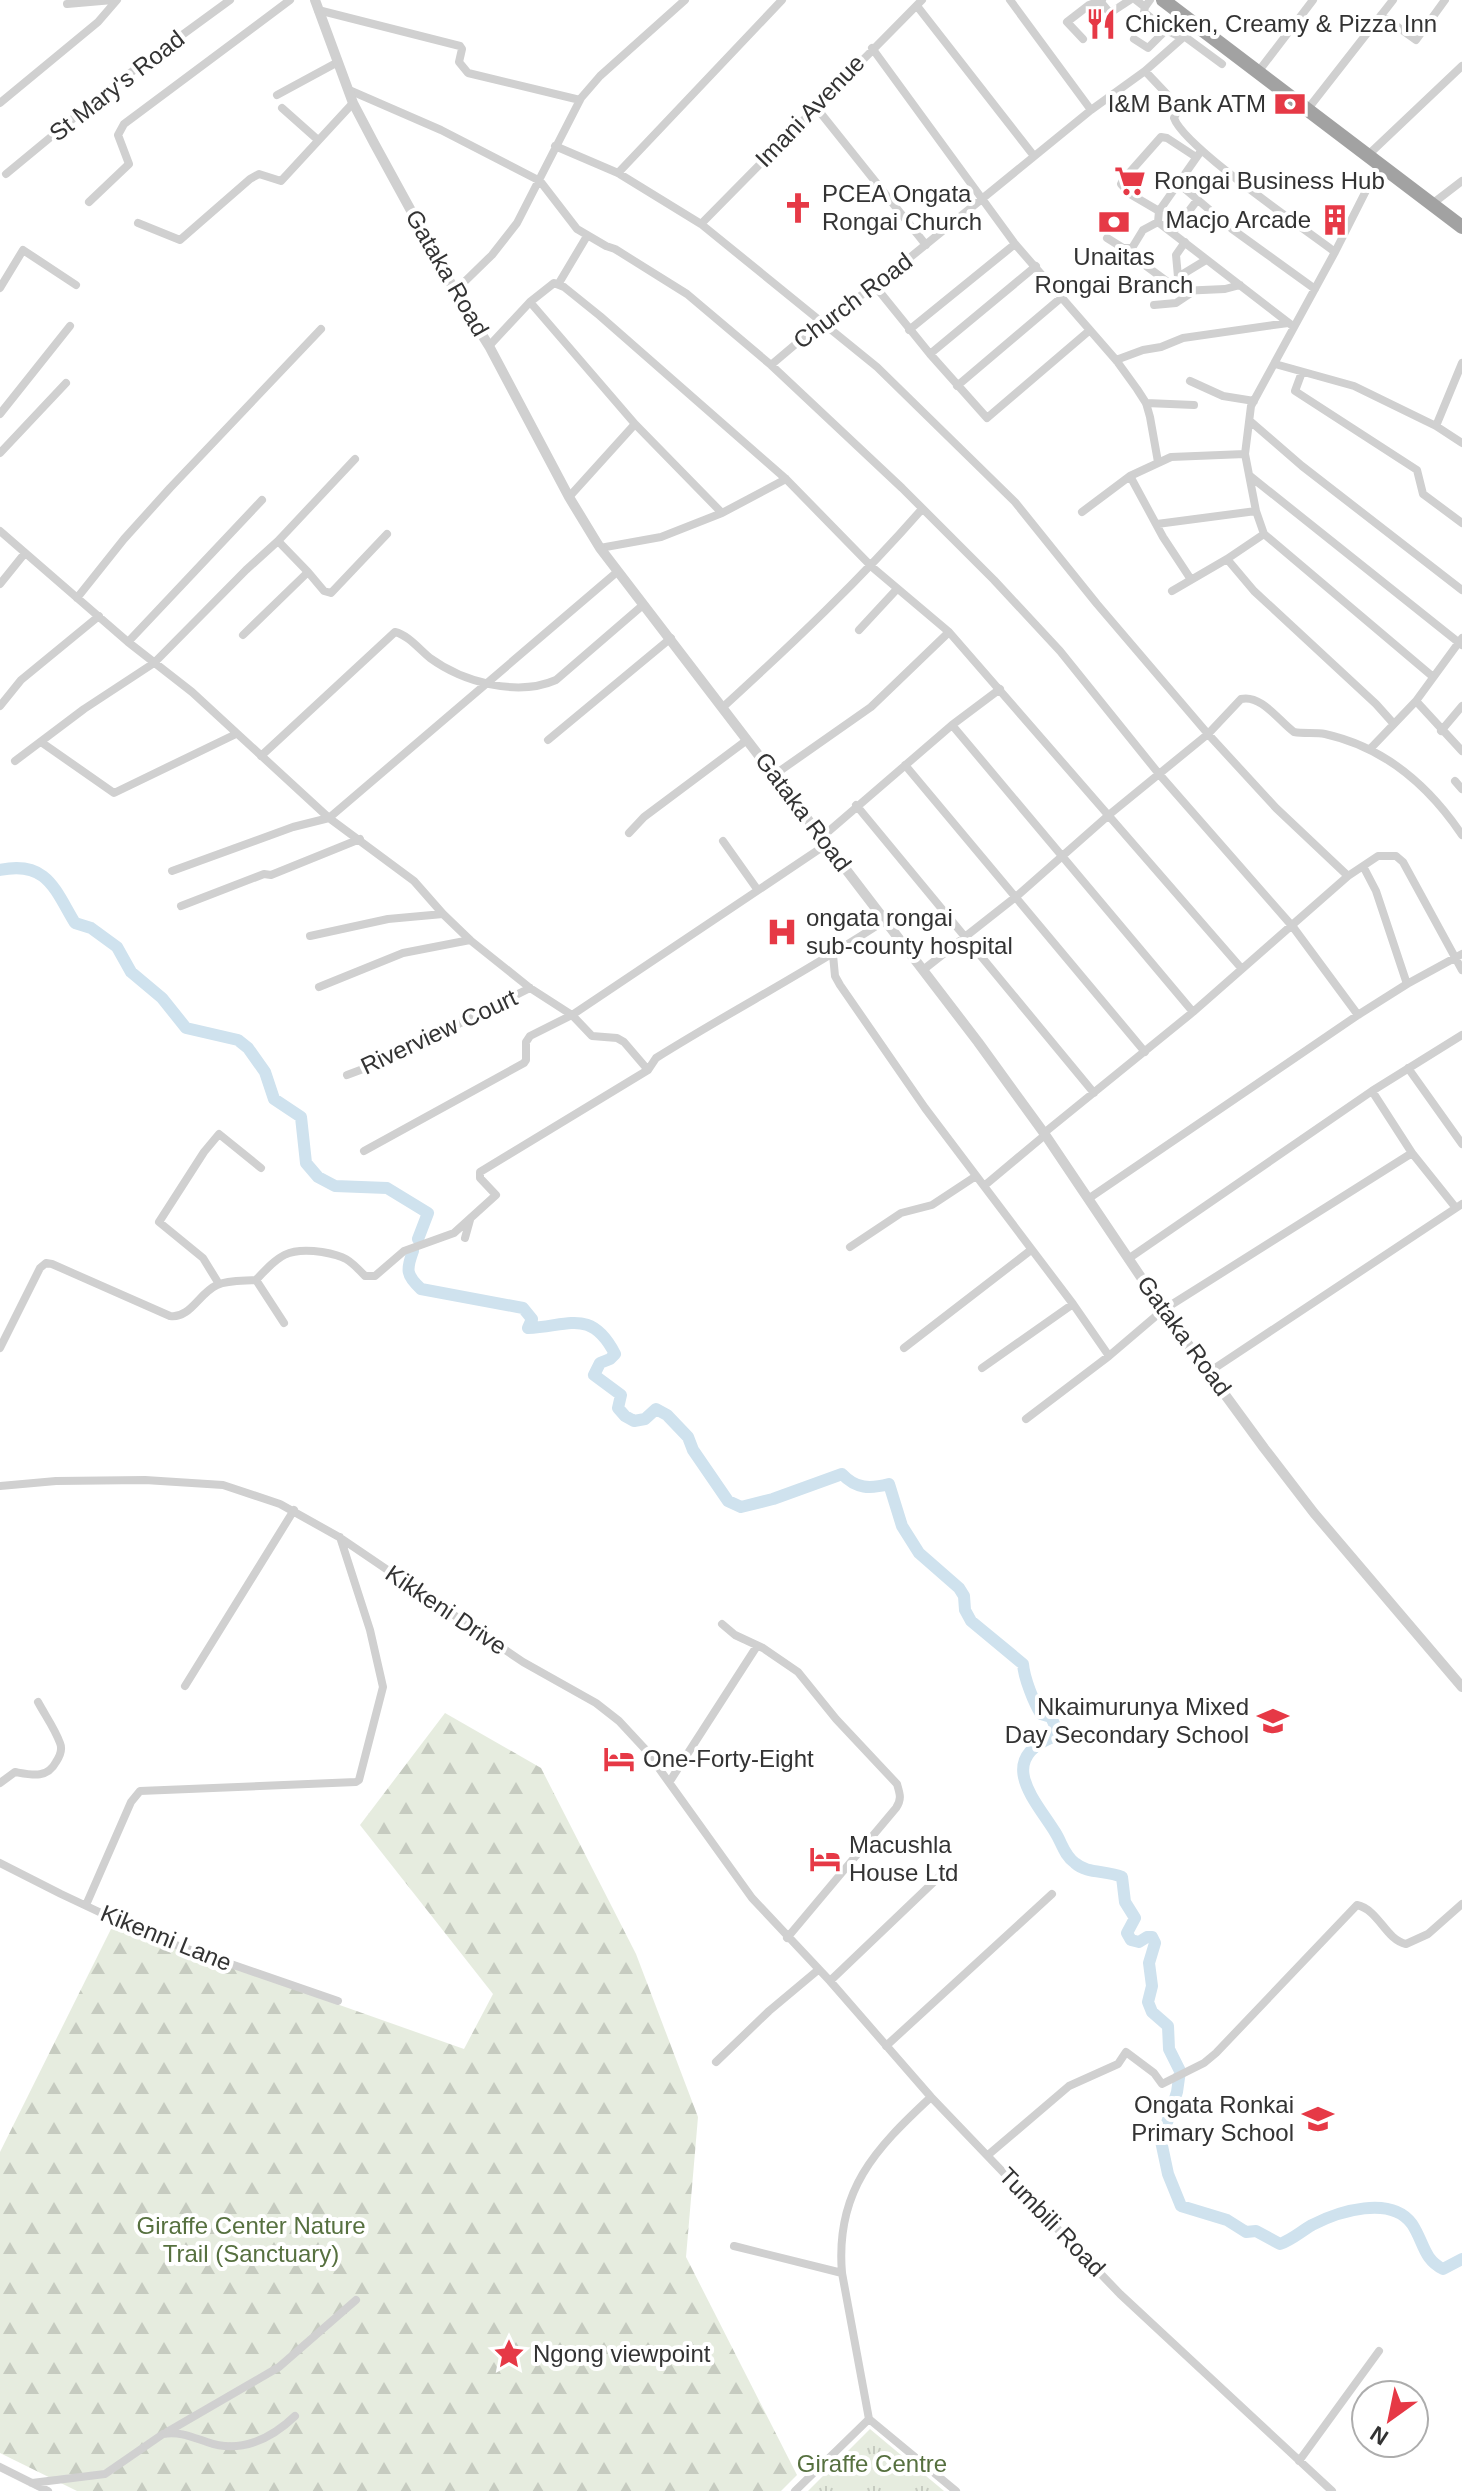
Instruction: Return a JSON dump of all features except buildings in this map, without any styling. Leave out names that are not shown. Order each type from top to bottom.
[{"type":"highway","points":[[1163,0],[1462,227]]},
{"type":"street","points":[[67,4],[115,0]]},
{"type":"street","points":[[0,103],[98,22],[115,0]]},
{"type":"street","name":"St Mary's Road","points":[[6,174],[115,84],[230,0]]},
{"type":"street","points":[[89,202],[129,164],[118,135],[124,124],[290,0]]},
{"type":"street","points":[[455,291],[492,255],[517,223],[580,100],[600,76],[685,0]]},
{"type":"street","points":[[618,173],[782,0]]},
{"type":"street","points":[[1010,0],[1091,110]]},
{"type":"street","points":[[1083,39],[1067,22],[1089,5],[1101,1],[1110,13],[1133,0],[1148,3],[1144,12],[1166,30],[1183,37],[1222,64]]},
{"type":"street","points":[[1258,72],[1313,0]]},
{"type":"street","points":[[1307,110],[1393,0]]},
{"type":"street","points":[[1381,15],[1416,40],[1445,0]]},
{"type":"street","points":[[919,3],[1034,156]]},
{"type":"street","name":"Imani Avenue","points":[[701,224],[919,3]]},
{"type":"street","points":[[316,5],[460,46],[459,62],[468,73],[580,100]]},
{"type":"street","name":"Gataka Road","points":[[316,5],[353,103],[600,548],[825,840],[1045,1134],[1163,1310],[1314,1513],[1462,1687]]},
{"type":"street","name":"Church Road","points":[[771,365],[823,321],[875,286],[1091,110],[1145,71],[1196,26]]},
{"type":"street","points":[[1134,39],[1148,48],[1166,30]]},
{"type":"street","points":[[872,48],[1015,244],[1116,360],[1146,403],[1158,462]]},
{"type":"street","points":[[277,95],[338,62]]},
{"type":"street","points":[[1432,676],[1264,534],[1256,511],[1245,454],[1254,401],[1275,364],[1291,325],[1335,252],[1373,160],[1462,66]]},
{"type":"street","points":[[1145,71],[1179,107],[1174,118],[1177,126],[1199,154]]},
{"type":"street","points":[[349,90],[441,130],[540,181],[577,229],[687,294],[771,365],[994,580],[1060,651],[1159,774],[1293,927],[1358,1015]]},
{"type":"street","points":[[138,223],[180,240],[250,179],[259,174],[281,181],[353,103]]},
{"type":"street","points":[[815,106],[926,245]]},
{"type":"street","points":[[282,108],[318,140]]},
{"type":"street","points":[[1159,211],[1126,191],[1121,184],[1161,137],[1199,154],[1335,252]]},
{"type":"street","points":[[555,146],[618,173],[701,224],[877,367],[1015,502],[1208,734],[1276,808],[1348,876]]},
{"type":"street","points":[[1158,222],[1159,211],[1199,154]]},
{"type":"street","points":[[1432,204],[1462,181]]},
{"type":"street","points":[[1178,183],[1232,229],[1315,289]]},
{"type":"street","points":[[1173,232],[1198,199]]},
{"type":"street","points":[[1158,222],[1291,325]]},
{"type":"street","points":[[1132,248],[1143,230],[1158,222]]},
{"type":"street","points":[[559,283],[587,236]]},
{"type":"street","points":[[1107,238],[1123,248],[1132,248]]},
{"type":"street","points":[[1174,288],[1178,277],[1176,255],[1185,242]]},
{"type":"street","points":[[909,330],[1015,244]]},
{"type":"street","points":[[1132,248],[1138,260],[1174,288],[1192,292],[1240,285]]},
{"type":"street","points":[[0,288],[23,250],[76,285]]},
{"type":"street","points":[[1178,277],[1206,260]]},
{"type":"street","points":[[930,354],[1036,266]]},
{"type":"street","points":[[489,346],[530,302],[554,283],[559,283],[786,479],[872,567],[949,632],[1242,969]]},
{"type":"street","points":[[875,286],[983,416],[991,417],[1090,330]]},
{"type":"street","points":[[1154,305],[1176,303],[1192,292]]},
{"type":"street","points":[[957,386],[1062,297]]},
{"type":"street","points":[[530,302],[635,424],[722,513]]},
{"type":"street","points":[[1116,360],[1183,338],[1291,325]]},
{"type":"street","points":[[0,414],[70,326]]},
{"type":"street","points":[[77,598],[160,498],[321,329]]},
{"type":"street","points":[[1436,426],[1462,363]]},
{"type":"street","points":[[1275,364],[1354,386],[1436,426],[1462,443]]},
{"type":"street","points":[[1302,372],[1295,391],[1417,470],[1423,494],[1462,523]]},
{"type":"street","points":[[1190,381],[1223,396],[1254,401]]},
{"type":"street","points":[[0,453],[66,383]]},
{"type":"street","points":[[1146,403],[1194,405]]},
{"type":"street","points":[[1250,421],[1302,466],[1462,590]]},
{"type":"street","points":[[569,497],[635,424]]},
{"type":"street","points":[[1082,512],[1130,476],[1171,457],[1245,454]]},
{"type":"street","points":[[15,761],[84,709],[154,663],[278,541],[355,459]]},
{"type":"street","points":[[1249,475],[1461,642],[1432,676],[1416,701],[1371,748]]},
{"type":"street","points":[[1130,476],[1190,578]]},
{"type":"street","points":[[600,548],[661,537],[722,513],[786,479]]},
{"type":"street","points":[[128,642],[262,500]]},
{"type":"street","points":[[722,708],[872,567],[922,509]]},
{"type":"street","points":[[1157,524],[1256,511]]},
{"type":"street","points":[[0,531],[128,642],[192,692],[329,818],[414,881],[470,940],[530,988],[572,1015],[592,1036],[617,1038],[624,1042],[648,1070]]},
{"type":"street","points":[[278,541],[324,591],[331,593],[387,534]]},
{"type":"street","points":[[1172,591],[1264,534]]},
{"type":"street","points":[[0,584],[25,553]]},
{"type":"street","points":[[1227,559],[1254,591],[1393,723]]},
{"type":"street","points":[[243,635],[308,572]]},
{"type":"street","points":[[172,871],[293,827],[329,818],[617,572]]},
{"type":"street","points":[[859,630],[897,589]]},
{"type":"street","points":[[261,756],[395,632],[400,632],[432,659],[485,684],[543,685],[556,680],[643,605]]},
{"type":"street","points":[[0,706],[21,680],[99,616]]},
{"type":"street","points":[[774,775],[880,700],[949,632]]},
{"type":"street","points":[[548,740],[671,638]]},
{"type":"street","points":[[364,1151],[524,1063],[526,1042],[530,1036],[572,1015],[825,840],[856,805],[1000,689]]},
{"type":"street","points":[[923,970],[1017,896],[1208,734],[1241,699],[1249,698],[1266,708],[1294,732],[1322,733],[1371,748],[1427,791],[1462,835]]},
{"type":"street","points":[[1416,701],[1462,751]]},
{"type":"street","points":[[1441,731],[1462,706]]},
{"type":"street","points":[[952,725],[1193,1012]]},
{"type":"street","points":[[41,742],[114,793],[236,734]]},
{"type":"street","points":[[629,833],[644,817],[747,740]]},
{"type":"street","points":[[905,765],[1145,1052]]},
{"type":"street","points":[[856,805],[1094,1093]]},
{"type":"street","points":[[181,906],[264,874],[271,875],[360,839]]},
{"type":"street","points":[[723,841],[757,889]]},
{"type":"street","points":[[984,1186],[1293,927],[1348,876],[1378,856],[1396,856],[1403,862],[1458,956],[1462,970]]},
{"type":"street","points":[[1363,866],[1376,891],[1407,984]]},
{"type":"street","points":[[310,936],[388,919],[443,914]]},
{"type":"street","points":[[0,1348],[40,1268],[46,1263],[178,1317],[186,1313],[202,1294],[219,1284],[256,1280],[284,1255],[302,1249],[344,1256],[365,1276],[375,1276],[404,1251],[448,1237],[492,1201],[497,1194],[480,1178],[480,1172],[648,1070],[656,1058],[720,1018],[833,955],[884,921]]},
{"type":"street","points":[[319,987],[403,953],[470,940]]},
{"type":"street","points":[[833,955],[835,976],[840,985],[925,1108],[1109,1356]]},
{"type":"street","points":[[1088,1199],[1358,1015],[1458,956]]},
{"type":"street","name":"Riverview Court","points":[[347,1075],[387,1060],[530,988]]},
{"type":"street","points":[[1128,1259],[1372,1091],[1462,1035]]},
{"type":"street","points":[[1408,1068],[1462,1144]]},
{"type":"street","points":[[1209,1372],[1459,1206],[1412,1153],[1372,1091]]},
{"type":"street","points":[[219,1284],[203,1258],[159,1222],[219,1134],[261,1168]]},
{"type":"street","points":[[1026,1419],[1163,1310],[1412,1153]]},
{"type":"street","points":[[850,1247],[901,1213],[932,1205],[976,1176]]},
{"type":"street","points":[[465,1238],[471,1219]]},
{"type":"street","points":[[904,1348],[1031,1250]]},
{"type":"street","points":[[256,1280],[284,1323]]},
{"type":"street","points":[[982,1368],[1073,1304]]},
{"type":"street","name":"Kikkeni Drive","points":[[0,1486],[56,1481],[145,1480],[223,1485],[294,1510],[523,1662],[596,1703],[628,1730],[670,1781],[727,1866],[787,1938]]},
{"type":"street","points":[[185,1686],[294,1510]]},
{"type":"street","points":[[86,1905],[131,1802],[140,1791],[359,1780],[383,1687],[370,1630],[339,1537]]},
{"type":"street","points":[[722,1624],[798,1672],[836,1719],[897,1784],[900,1795],[901,1801],[896,1808],[787,1938]]},
{"type":"street","points":[[670,1781],[757,1646]]},
{"type":"street","points":[[0,1783],[15,1772],[39,1775],[48,1772],[58,1759],[62,1749],[60,1742],[38,1702]]},
{"type":"street","name":"Kikenni Lane","points":[[0,1863],[150,1936],[338,2001]]},
{"type":"street","points":[[830,1981],[942,1874]]},
{"type":"street","points":[[886,2046],[1052,1894]]},
{"type":"street","points":[[988,2155],[1069,2086],[1118,2064],[1126,2052],[1154,2073],[1160,2083],[1204,2063],[1357,1905],[1367,1908],[1394,1939],[1406,1944],[1428,1934],[1462,1904]]},
{"type":"street","name":"Tumbili Road","points":[[787,1938],[830,1981],[931,2097],[1120,2294],[1332,2491]]},
{"type":"street","points":[[716,2062],[818,1970]]},
{"type":"street","points":[[931,2097],[887,2138],[867,2164],[851,2202],[840,2250],[869,2419],[956,2491]]},
{"type":"street","points":[[734,2246],[842,2273]]},
{"type":"street","points":[[32,2483],[68,2481],[105,2474],[163,2434],[279,2367],[356,2300]]},
{"type":"street","points":[[1299,2461],[1379,2351]]},
{"type":"street","points":[[163,2434],[183,2434],[225,2447],[237,2447],[271,2435],[295,2416]]},
{"type":"street","points":[[795,2491],[869,2419]]},
{"type":"street","points":[[0,2467],[48,2491]]},
{"type":"green space","name":"Giraffe Center Nature Trail (Sanctuary)","points":[[445,1713],[541,1768],[636,1954],[698,2117],[686,2257],[797,2475],[781,2491],[77,2491],[0,2453],[0,2152],[113,1925],[464,2049],[493,1994],[360,1825]]},
{"type":"green space","name":"Giraffe Centre","points":[[870,2429],[944,2491],[808,2491]]},
{"type":"waterway","points":[[0,870],[29,869],[48,880],[75,923],[91,928],[117,947],[131,972],[162,998],[186,1028],[238,1040],[248,1048],[265,1072],[274,1099],[301,1117],[306,1163],[318,1177],[335,1186],[387,1188],[428,1213],[418,1239]]},
{"type":"waterway","points":[[413,1251],[409,1272],[421,1289],[523,1308],[532,1319],[528,1328],[577,1323],[597,1330],[615,1354],[600,1363],[594,1375],[621,1395],[618,1408],[634,1421],[645,1419],[656,1409],[667,1415],[688,1437],[693,1450],[728,1501],[741,1507],[842,1474],[853,1483],[864,1486],[889,1484],[902,1526],[919,1553],[959,1588],[971,1621],[1023,1664],[1038,1709],[1041,1714],[1051,1717],[1056,1728],[1053,1737],[1036,1746],[1026,1757],[1023,1769],[1031,1794],[1071,1860],[1085,1869],[1122,1877],[1125,1902],[1135,1918],[1127,1933],[1131,1940],[1139,1942],[1152,1937],[1155,1943],[1149,1963],[1152,1986],[1148,2002],[1152,2012],[1168,2026],[1169,2049],[1180,2071],[1177,2092],[1161,2141],[1168,2174],[1181,2206],[1227,2220],[1246,2232],[1256,2231],[1280,2244],[1336,2215],[1364,2208],[1391,2210],[1403,2215],[1412,2224],[1436,2265],[1443,2269],[1462,2259]]},
{"type":"place","name":"Chicken, Creamy & Pizza Inn","points":[[1101,24]]},
{"type":"place","name":"I&M Bank ATM","points":[[1290,104]]},
{"type":"place","name":"Rongai Business Hub","points":[[1130,181]]},
{"type":"place","name":"PCEA Ongata Rongai Church","points":[[798,208]]},
{"type":"place","name":"Macjo Arcade","points":[[1335,220]]},
{"type":"place","name":"Unaitas Rongai Branch","points":[[1114,222]]},
{"type":"place","name":"ongata rongai sub-county hospital","points":[[782,932]]},
{"type":"place","name":"Nkaimurunya Mixed Day Secondary School","points":[[1273,1721]]},
{"type":"place","name":"One-Forty-Eight","points":[[619,1759]]},
{"type":"place","name":"Macushla House Ltd","points":[[825,1859]]},
{"type":"place","name":"Ongata Ronkai Primary School","points":[[1318,2119]]},
{"type":"place","name":"Ngong viewpoint","points":[[509,2354]]}]
